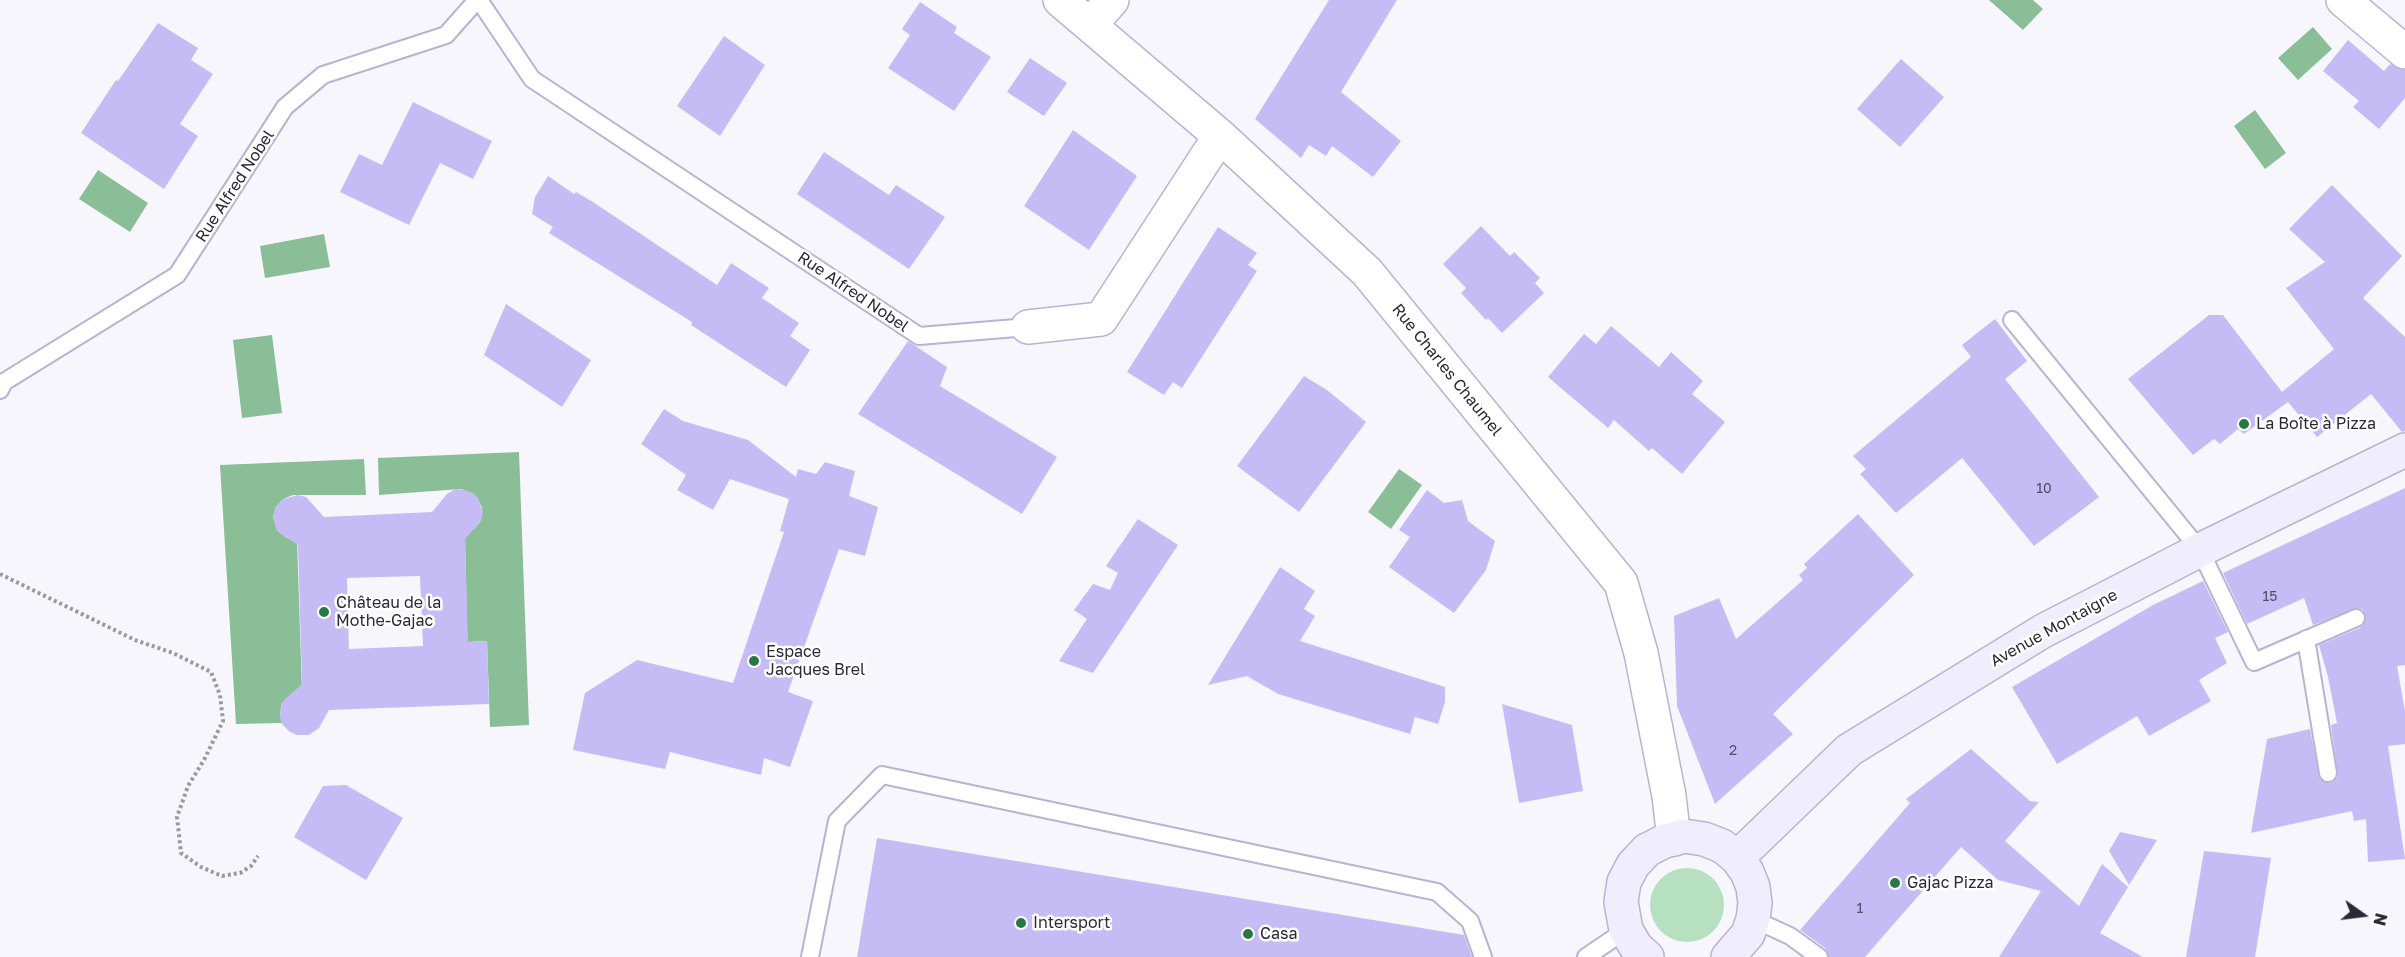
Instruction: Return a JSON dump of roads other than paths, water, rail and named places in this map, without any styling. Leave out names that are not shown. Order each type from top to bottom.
[{"type":"main road","name":"Avenue Montaigne","points":[[1737,858],[1849,750],[2043,631],[2200,550],[2405,450]]},
{"type":"main road","points":[[1635,948],[1622,916],[1621,902],[1624,882],[1633,865],[1647,850],[1684,836],[1704,839],[1722,846],[1737,858],[1747,872],[1753,887],[1755,903],[1748,934],[1728,957]]},
{"type":"street","name":"Rue Charles Chaumel","points":[[1060,0],[1220,136],[1367,272],[1620,583],[1641,653],[1669,796],[1674,839]]},
{"type":"street","points":[[1090,25],[1112,0]]},
{"type":"street","points":[[2343,0],[2405,52]]},
{"type":"street","name":"Rue Alfred Nobel","points":[[1028,327],[1101,319],[1220,136]]},
{"type":"lane","name":"Rue Alfred Nobel","points":[[0,390],[4,382],[177,275],[285,107],[323,75],[446,35],[478,0],[532,79],[919,336],[1028,327]]},
{"type":"lane","points":[[2012,320],[2200,550],[2254,662],[2356,618]]},
{"type":"lane","points":[[2306,639],[2328,773]]},
{"type":"lane","points":[[810,957],[837,821],[882,775],[1437,892],[1470,921],[1483,957]]},
{"type":"lane","points":[[1753,919],[1790,936],[1819,957]]},
{"type":"lane","points":[[1586,957],[1635,948]]},
{"type":"place","name":"La Boîte à Pizza","points":[[2244,424]]},
{"type":"place","name":"Château de la Mothe-Gajac","points":[[324,612]]},
{"type":"place","name":"Espace Jacques Brel","points":[[754,661]]},
{"type":"place","name":"Gajac Pizza","points":[[1895,883]]},
{"type":"place","name":"Intersport","points":[[1021,923]]},
{"type":"place","name":"Casa","points":[[1248,934]]}]
